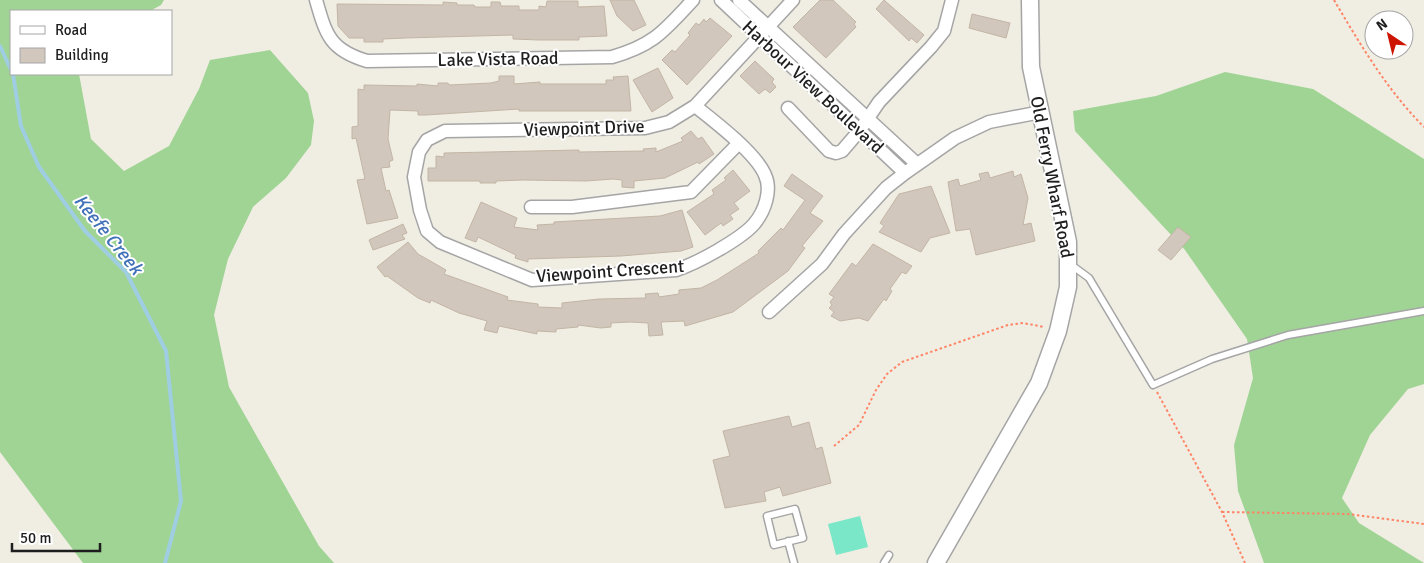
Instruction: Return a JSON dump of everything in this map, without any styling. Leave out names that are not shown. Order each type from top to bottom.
[{"type":"street","name":"Lake Vista Road","points":[[316,0],[331,40],[348,55],[367,61],[612,57],[637,50],[662,34],[693,0]]},
{"type":"street","name":"Harbour View Boulevard","points":[[721,0],[905,173]]},
{"type":"street","name":"Harbour View Boulevard","points":[[739,0],[917,164]]},
{"type":"street","name":"Viewpoint Drive","points":[[445,131],[644,128],[669,122],[695,106],[793,0]]},
{"type":"street","points":[[788,108],[829,151],[836,153],[842,151],[860,130],[879,102],[931,47],[944,30],[952,0]]},
{"type":"street","name":"Old Ferry Wharf Road","points":[[936,563],[1039,383],[1058,331],[1068,287],[1068,242],[1031,67],[1030,0]]},
{"type":"street","name":"Viewpoint Crescent","points":[[445,131],[427,140],[419,152],[414,177],[420,210],[428,231],[440,242],[532,280],[676,270],[694,265],[722,248],[754,224],[769,197],[766,176],[758,162],[695,106]]},
{"type":"street","points":[[769,312],[822,264],[844,234],[886,188],[917,164],[955,138],[989,122],[1041,112]]},
{"type":"street","points":[[531,207],[572,207],[691,192],[738,144]]},
{"type":"lane","points":[[1069,264],[1089,278],[1153,385],[1212,359],[1288,335],[1424,310]]},
{"type":"lane","points":[[796,509],[803,538],[788,541],[774,545],[767,516],[796,509]]},
{"type":"lane","points":[[788,541],[794,563]]},
{"type":"lane","points":[[884,563],[889,556]]},
{"type":"path","points":[[1334,0],[1362,47],[1399,100],[1424,127]]},
{"type":"path","points":[[834,446],[859,425],[882,382],[902,362],[1008,325],[1033,324],[1058,331]]},
{"type":"path","points":[[1153,385],[1222,512],[1245,563]]},
{"type":"path","points":[[1222,512],[1348,514],[1424,524]]},
{"type":"green space","points":[[0,0],[164,0],[161,5],[152,10],[10,10],[10,75],[79,75],[91,139],[124,171],[169,146],[199,89],[210,60],[270,50],[308,93],[314,121],[311,145],[286,178],[253,207],[228,259],[214,315],[229,387],[319,546],[334,563],[83,563],[0,452]]},
{"type":"green space","points":[[1225,72],[1313,89],[1424,159],[1424,384],[1408,389],[1370,435],[1342,498],[1359,523],[1424,563],[1264,563],[1238,491],[1234,445],[1253,378],[1247,339],[1185,250],[1075,131],[1073,111],[1156,96]]},
{"type":"green space","points":[[860,516],[868,547],[836,555],[828,524]]},
{"type":"building","points":[[610,0],[634,0],[646,25],[633,31],[617,16]]},
{"type":"building","points":[[820,0],[833,0],[856,22],[854,24],[856,27],[826,58],[793,27]]},
{"type":"building","points":[[884,0],[924,35],[917,43],[911,38],[909,41],[876,9]]},
{"type":"building","points":[[547,1],[578,1],[578,7],[604,6],[607,36],[579,37],[579,40],[539,40],[513,39],[513,35],[383,39],[383,42],[364,42],[364,38],[349,38],[338,26],[337,4],[443,5],[443,2],[457,3],[457,5],[474,5],[475,7],[491,7],[491,2],[500,2],[501,6],[519,6],[519,10],[539,10],[539,6],[546,7]]},
{"type":"building","points":[[972,14],[1010,23],[1006,38],[969,28]]},
{"type":"building","points":[[710,18],[732,36],[687,85],[662,60],[672,50],[675,52],[690,35],[688,33],[696,23],[699,25],[704,19],[706,22]]},
{"type":"building","points":[[755,61],[774,79],[772,82],[776,87],[770,93],[765,89],[759,94],[740,76]]},
{"type":"building","points":[[658,68],[673,98],[652,112],[633,80]]},
{"type":"building","points":[[499,76],[514,76],[514,84],[540,82],[540,84],[606,84],[606,80],[614,80],[613,77],[628,76],[631,111],[519,111],[519,109],[418,115],[418,111],[390,110],[388,139],[393,160],[389,162],[390,167],[381,168],[386,191],[389,190],[398,218],[367,224],[357,180],[365,179],[356,138],[352,139],[352,127],[358,126],[358,89],[364,90],[364,85],[417,86],[417,84],[438,86],[438,83],[448,83],[449,85],[491,83],[499,81]]},
{"type":"building","points":[[691,131],[698,139],[702,137],[714,154],[699,164],[698,162],[665,178],[634,181],[634,188],[622,187],[622,180],[613,179],[586,181],[524,180],[496,181],[496,183],[480,183],[480,181],[428,181],[428,168],[436,168],[436,156],[444,157],[444,153],[579,150],[579,152],[644,151],[643,149],[656,148],[656,152],[683,141],[681,138]]},
{"type":"building","points":[[733,170],[750,191],[734,203],[739,209],[730,215],[733,219],[723,226],[721,223],[705,235],[687,212],[714,194],[712,190],[726,180],[724,178]]},
{"type":"building","points":[[1013,171],[1014,177],[1021,174],[1028,198],[1023,225],[1031,223],[1035,241],[976,255],[970,229],[956,231],[948,182],[958,179],[960,186],[981,180],[979,174],[988,172],[990,178]]},
{"type":"building","points":[[792,174],[823,196],[810,213],[823,221],[802,246],[805,248],[788,271],[733,312],[685,326],[684,321],[661,322],[663,335],[649,336],[648,323],[630,322],[611,323],[611,327],[601,328],[578,325],[578,327],[556,329],[556,332],[537,331],[537,334],[499,326],[497,333],[484,330],[487,321],[459,313],[431,300],[430,303],[418,298],[387,276],[385,277],[377,267],[408,242],[418,254],[446,270],[444,274],[508,297],[507,300],[538,304],[538,307],[562,308],[562,303],[599,299],[646,298],[645,294],[658,293],[659,297],[679,294],[679,290],[701,288],[717,280],[759,253],[758,251],[781,228],[783,230],[805,200],[784,186]]},
{"type":"building","points":[[931,186],[950,233],[930,238],[921,252],[879,232],[884,226],[880,223],[899,194]]},
{"type":"building","points":[[481,202],[517,218],[514,227],[538,230],[537,225],[554,224],[554,222],[660,216],[682,210],[693,247],[681,251],[621,256],[528,259],[528,262],[515,258],[516,255],[478,237],[476,242],[465,238]]},
{"type":"building","points":[[403,224],[407,233],[402,235],[405,239],[373,250],[369,240]]},
{"type":"building","points":[[1178,227],[1191,237],[1171,260],[1158,250]]},
{"type":"building","points":[[873,244],[912,266],[906,274],[902,272],[890,289],[892,291],[886,301],[884,299],[868,321],[859,318],[840,321],[831,316],[834,312],[829,308],[832,305],[830,302],[834,297],[829,294],[852,263],[856,266]]},
{"type":"building","points":[[789,416],[792,427],[809,422],[816,449],[822,447],[831,483],[783,496],[780,487],[764,492],[766,501],[725,508],[713,460],[730,456],[723,431]]},
{"type":"waterway","name":"Keefe Creek","points":[[0,46],[10,68]]},
{"type":"waterway","name":"Keefe Creek","points":[[13,75],[21,126],[39,167],[85,231],[126,272],[166,351],[181,501],[165,563]]}]
